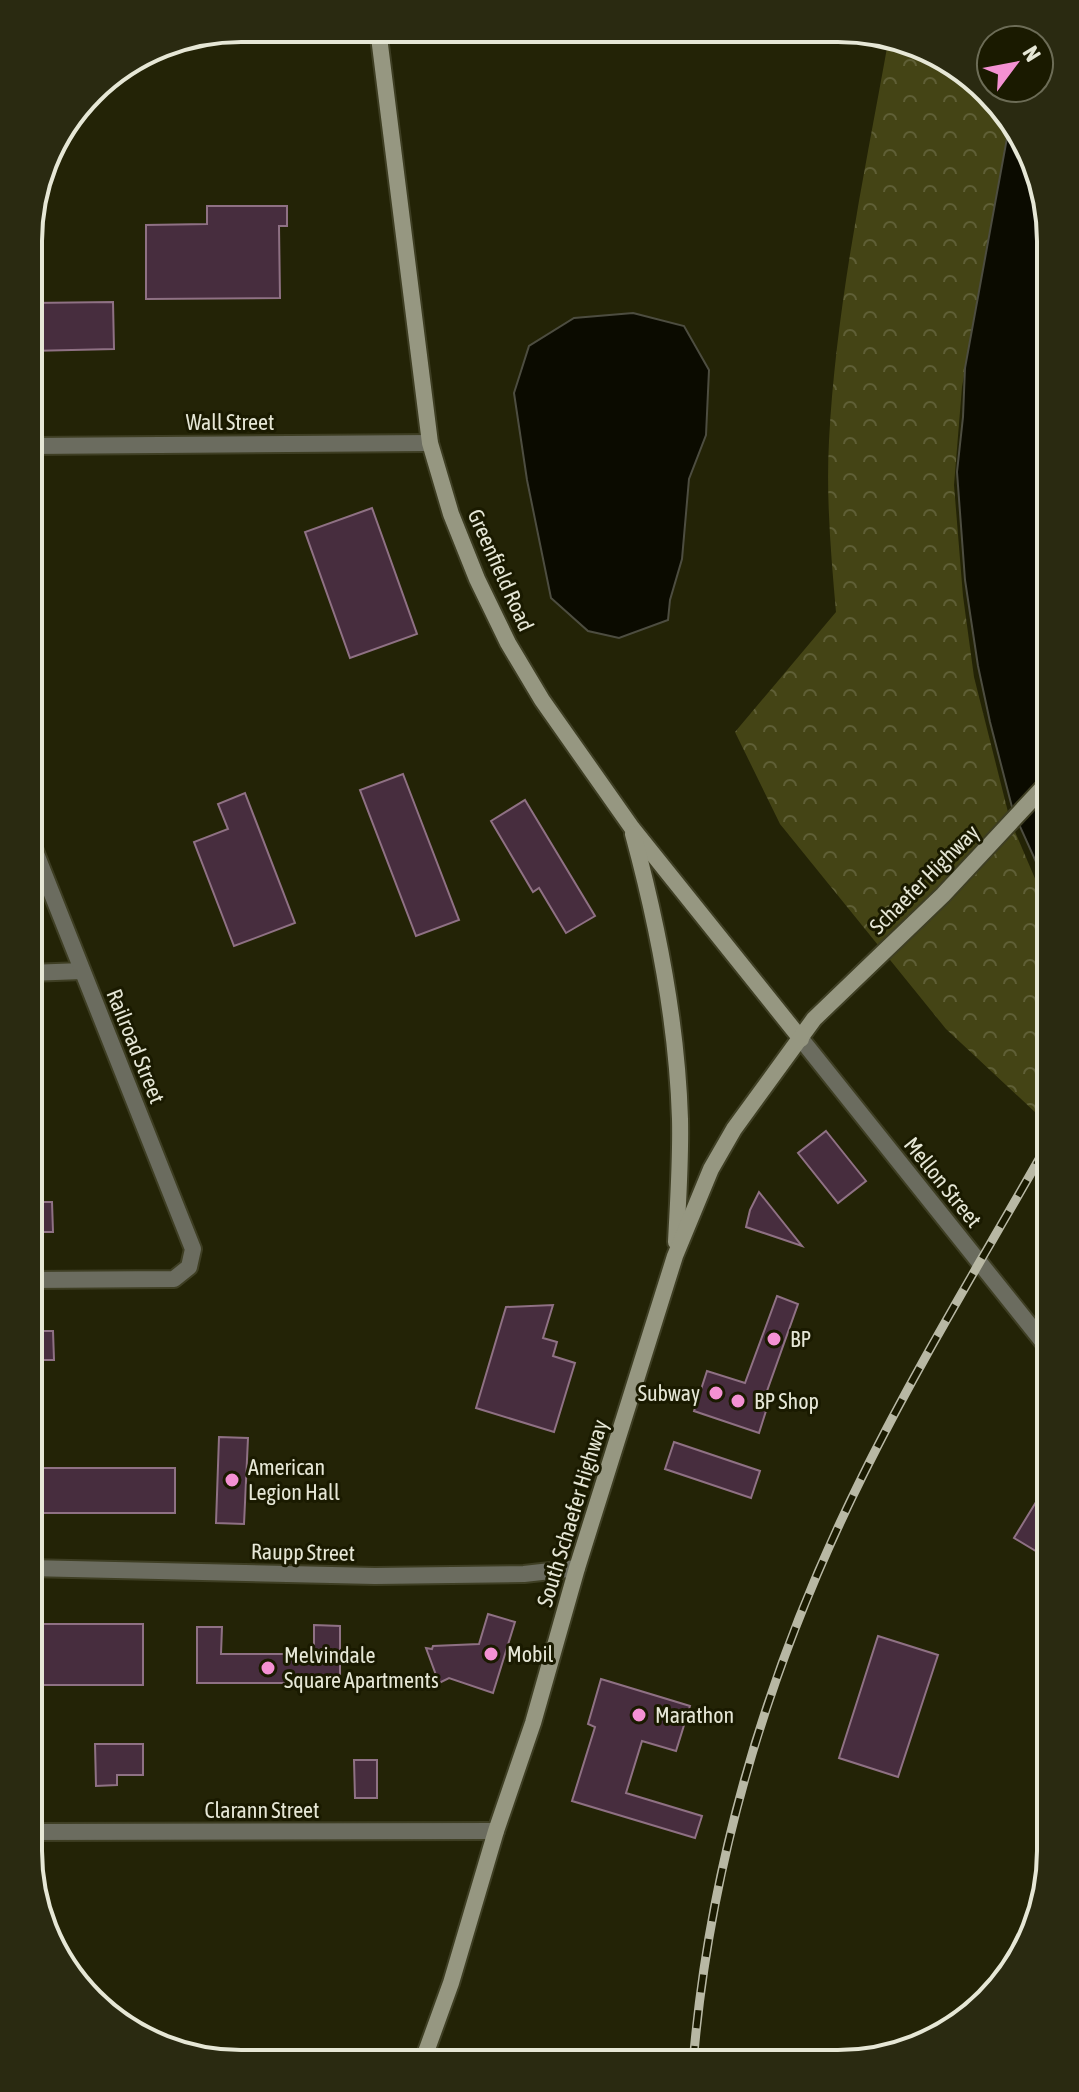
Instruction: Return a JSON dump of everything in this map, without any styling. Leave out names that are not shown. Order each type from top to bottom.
[{"type":"main road","name":"Greenfield Road","points":[[380,42],[430,443],[477,579],[508,643],[542,700],[632,828],[801,1039]]},
{"type":"main road","name":"Schaefer Highway","points":[[825,1007],[967,870],[1037,794]]},
{"type":"main road","points":[[632,828],[652,902],[677,1068],[680,1134],[675,1256]]},
{"type":"main road","name":"South Schaefer Highway","points":[[427,2050],[533,1723],[577,1568],[675,1256],[707,1179],[734,1129],[825,1007]]},
{"type":"street","name":"Wall Street","points":[[42,446],[430,443]]},
{"type":"street","name":"Railroad Street","points":[[42,869],[193,1249],[185,1272],[174,1279],[42,1280]]},
{"type":"street","points":[[42,973],[82,971]]},
{"type":"street","name":"Mellon Street","points":[[801,1039],[1037,1334]]},
{"type":"street","name":"Raupp Street","points":[[42,1568],[375,1576],[524,1574],[577,1568]]},
{"type":"street","name":"Clarann Street","points":[[42,1832],[496,1831]]},
{"type":"green space","points":[[887,49],[926,63],[949,76],[975,97],[975,104],[982,104],[988,110],[1007,137],[962,387],[954,485],[963,596],[974,677],[1010,820],[1037,883],[1037,1114],[946,1029],[780,824],[735,732],[836,612],[828,484],[838,339]]},
{"type":"shaded area","points":[[1007,137],[1026,177],[1033,202],[1037,241],[1037,864],[1013,811],[990,722],[965,580],[957,472],[965,368]]},
{"type":"shaded area","points":[[633,313],[684,326],[709,370],[706,435],[689,479],[682,559],[670,600],[668,620],[619,638],[588,631],[551,598],[527,480],[514,393],[529,346],[574,318]]},
{"type":"building","points":[[207,206],[287,206],[287,226],[279,226],[280,298],[146,299],[146,225],[207,224]]},
{"type":"building","points":[[113,302],[114,349],[42,351],[42,303]]},
{"type":"building","points":[[372,508],[417,634],[350,658],[305,532]]},
{"type":"building","points":[[403,774],[459,920],[416,936],[360,790]]},
{"type":"building","points":[[245,793],[295,923],[234,946],[194,842],[228,829],[218,804]]},
{"type":"building","points":[[525,800],[595,916],[566,933],[539,888],[533,892],[491,821]]},
{"type":"building","points":[[826,1131],[866,1181],[838,1203],[798,1153]]},
{"type":"building","points":[[759,1192],[802,1246],[746,1227]]},
{"type":"building","points":[[42,1202],[52,1202],[53,1232],[42,1232]]},
{"type":"building","points":[[777,1296],[798,1304],[767,1391],[772,1392],[759,1433],[694,1411],[707,1371],[745,1383]]},
{"type":"building","points":[[553,1305],[543,1338],[557,1342],[553,1356],[575,1363],[554,1432],[476,1408],[506,1307]]},
{"type":"building","points":[[42,1331],[53,1331],[54,1360],[42,1360]]},
{"type":"building","name":"American Legion Hall","points":[[219,1437],[248,1438],[244,1524],[216,1523]]},
{"type":"building","points":[[674,1442],[760,1471],[751,1498],[665,1469]]},
{"type":"building","points":[[42,1468],[175,1468],[175,1513],[42,1513]]},
{"type":"building","points":[[1036,1502],[1037,1503],[1037,1552],[1014,1538]]},
{"type":"building","points":[[488,1614],[515,1622],[493,1693],[449,1678],[439,1683],[426,1648],[479,1644]]},
{"type":"building","points":[[42,1624],[143,1624],[143,1685],[42,1685]]},
{"type":"building","name":"Melvindale Square Apartments","points":[[314,1625],[340,1626],[340,1683],[197,1683],[197,1627],[222,1627],[221,1654],[314,1654]]},
{"type":"building","points":[[878,1636],[938,1655],[898,1777],[839,1758]]},
{"type":"building","points":[[601,1679],[690,1706],[676,1751],[642,1741],[626,1793],[702,1816],[695,1838],[572,1801],[595,1727],[588,1724]]},
{"type":"building","points":[[95,1744],[143,1744],[143,1775],[117,1775],[117,1785],[96,1786]]},
{"type":"building","points":[[354,1760],[377,1760],[377,1798],[355,1798]]},
{"type":"railway","points":[[694,2050],[701,1987],[730,1836],[773,1688],[800,1616],[830,1545],[885,1432],[1037,1162]]},
{"type":"place","name":"BP","points":[[774,1339]]},
{"type":"place","name":"Subway","points":[[716,1393]]},
{"type":"place","name":"BP Shop","points":[[738,1401]]},
{"type":"place","name":"American Legion Hall","points":[[232,1480]]},
{"type":"place","name":"Mobil","points":[[491,1654]]},
{"type":"place","name":"Melvindale Square Apartments","points":[[268,1668]]},
{"type":"place","name":"Marathon","points":[[639,1715]]}]
